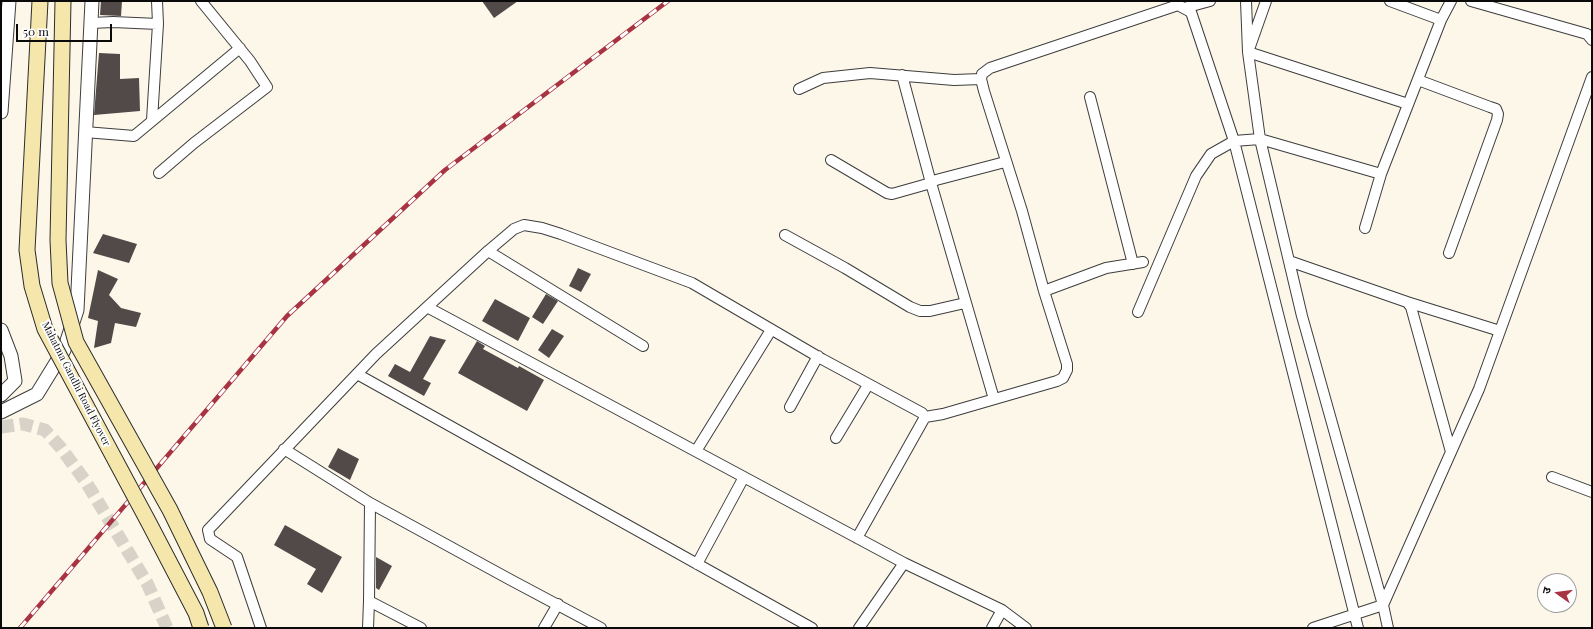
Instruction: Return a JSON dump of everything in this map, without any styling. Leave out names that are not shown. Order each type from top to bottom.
[{"type":"main road","name":"Mahatma Gandhi Road Flyover","points":[[40,1],[27,250],[32,286],[45,329],[196,613],[201,628]]},
{"type":"main road","name":"Mahatma Gandhi Road Flyover","points":[[63,1],[58,240],[60,284],[76,342],[170,510],[210,592],[224,628]]},
{"type":"street","points":[[1,112],[9,1]]},
{"type":"street","points":[[1,412],[37,394],[64,350],[77,310],[92,1]]},
{"type":"street","points":[[152,120],[158,24],[157,1]]},
{"type":"street","points":[[160,173],[194,143],[267,87],[240,48],[201,1]]},
{"type":"street","points":[[1184,8],[1210,1]]},
{"type":"street","points":[[1246,1],[1248,52],[1260,139],[1302,316],[1383,605],[1388,628]]},
{"type":"street","points":[[1248,52],[1266,1]]},
{"type":"street","points":[[1390,1],[1441,20]]},
{"type":"street","points":[[1365,228],[1381,174],[1441,20],[1452,1]]},
{"type":"street","points":[[1471,1],[1587,34],[1592,40]]},
{"type":"street","points":[[925,417],[943,414],[1057,381],[1063,378],[1066,374],[1068,364],[1044,291],[1022,211],[1005,162],[981,79],[982,74],[990,68],[1178,5],[1191,12],[1234,141],[1358,628]]},
{"type":"street","points":[[91,23],[113,22],[158,24]]},
{"type":"street","points":[[85,132],[134,136],[240,48]]},
{"type":"street","points":[[1248,52],[1408,104]]},
{"type":"street","points":[[799,89],[823,78],[870,73],[954,80],[981,79]]},
{"type":"street","points":[[902,75],[931,183],[994,399]]},
{"type":"street","points":[[1313,628],[1383,605],[1479,389],[1592,77]]},
{"type":"street","points":[[1418,80],[1496,109],[1498,114],[1449,253]]},
{"type":"street","points":[[1044,291],[1106,268],[1138,263],[1090,97]]},
{"type":"street","points":[[1138,312],[1196,176],[1211,154],[1234,141],[1260,139],[1381,174]]},
{"type":"street","points":[[831,160],[887,193],[892,194],[931,183],[936,180],[1005,162]]},
{"type":"street","points":[[262,628],[237,557],[210,539],[208,530],[376,354],[488,251],[514,229],[521,226],[527,225],[542,228],[561,234],[692,283],[868,385],[922,413],[925,417]]},
{"type":"street","points":[[785,235],[920,312],[965,302]]},
{"type":"street","points":[[488,251],[643,346]]},
{"type":"street","points":[[1289,261],[1407,302],[1500,331]]},
{"type":"street","points":[[1407,302],[1411,307],[1451,452]]},
{"type":"street","points":[[427,307],[904,563],[1002,610],[1026,628]]},
{"type":"street","points":[[1,330],[11,356],[15,381],[1,395]]},
{"type":"street","points":[[696,451],[771,330]]},
{"type":"street","points":[[790,407],[818,356]]},
{"type":"street","points":[[357,374],[812,628]]},
{"type":"street","points":[[836,438],[868,385]]},
{"type":"street","points":[[857,538],[925,417]]},
{"type":"street","points":[[284,449],[370,503],[601,628]]},
{"type":"street","points":[[697,564],[744,477]]},
{"type":"street","points":[[1552,477],[1592,492]]},
{"type":"street","points":[[368,628],[370,503]]},
{"type":"street","points":[[859,628],[904,563]]},
{"type":"street","points":[[369,601],[421,628]]},
{"type":"street","points":[[544,628],[558,604]]},
{"type":"street","points":[[992,628],[1002,610]]},
{"type":"building","points":[[101,1],[122,1],[121,16],[100,15]]},
{"type":"building","points":[[482,1],[518,1],[494,18]]},
{"type":"building","points":[[99,53],[120,54],[120,79],[139,78],[140,111],[94,115]]},
{"type":"building","points":[[103,234],[137,244],[129,263],[93,253]]},
{"type":"building","points":[[578,268],[591,274],[581,292],[569,286]]},
{"type":"building","points":[[98,270],[118,279],[109,295],[121,308],[141,313],[136,327],[115,323],[111,343],[94,348],[98,321],[88,318]]},
{"type":"building","points":[[546,294],[558,301],[543,324],[532,317]]},
{"type":"building","points":[[495,299],[530,318],[518,341],[482,321]]},
{"type":"building","points":[[552,329],[564,336],[549,358],[538,350]]},
{"type":"building","points":[[430,336],[446,340],[423,379],[431,383],[424,396],[388,376],[395,364],[410,372]]},
{"type":"building","points":[[477,341],[485,346],[483,349],[544,380],[527,411],[458,373]]},
{"type":"building","points":[[338,448],[359,459],[350,480],[328,467]]},
{"type":"building","points":[[285,525],[342,557],[322,593],[307,584],[316,569],[274,545]]},
{"type":"building","points":[[376,557],[392,566],[379,590],[376,588]]},
{"type":"tunnel","points":[[1,427],[23,424],[45,430],[61,448],[86,482],[147,583],[167,628]]},
{"type":"railway","points":[[20,628],[287,316],[445,170],[668,1]]}]
